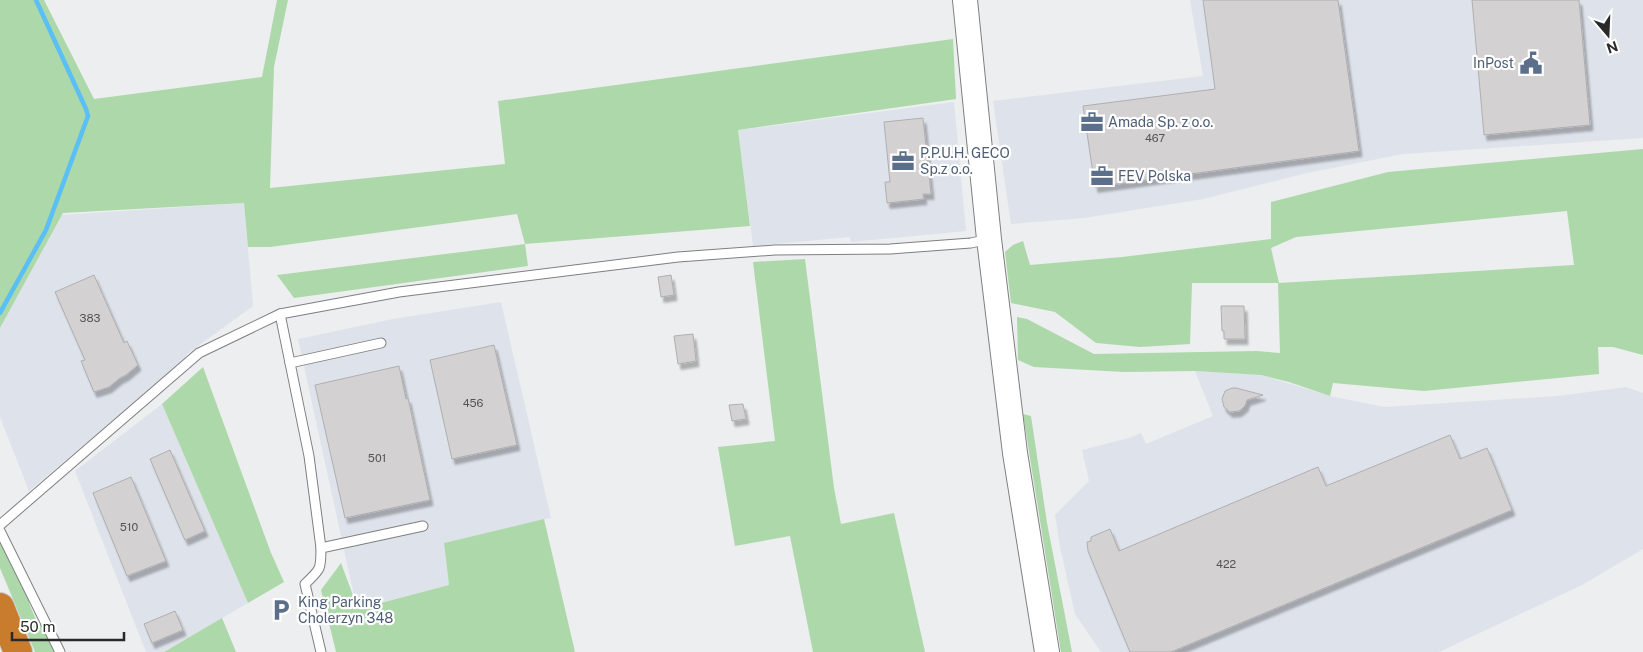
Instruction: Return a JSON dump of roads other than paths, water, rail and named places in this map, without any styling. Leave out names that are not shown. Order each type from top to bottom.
[{"type":"highway","points":[[0,607],[18,652]]},
{"type":"main road","points":[[965,0],[989,239],[1014,454],[1047,652]]},
{"type":"lane","points":[[0,525],[199,353],[280,314],[399,292],[678,257],[775,250],[890,249],[970,243],[989,239]]},
{"type":"lane","points":[[280,314],[309,456],[321,548],[321,566],[317,573],[305,584],[321,652]]},
{"type":"lane","points":[[290,363],[381,343]]},
{"type":"lane","points":[[321,548],[423,526]]},
{"type":"lane","points":[[0,531],[60,652]]},
{"type":"waterway","points":[[0,313],[46,230],[88,116],[36,0]]},
{"type":"place","name":"InPost","points":[[1531,63]]},
{"type":"place","name":"Amada Sp. z o.o.","points":[[1092,122]]},
{"type":"place","name":"P.P.U.H. GECO Sp.z o.o.","points":[[903,161]]},
{"type":"place","name":"FEV Polska","points":[[1102,176]]},
{"type":"place","name":"King Parking Cholerzyn 348","points":[[281,610]]}]
